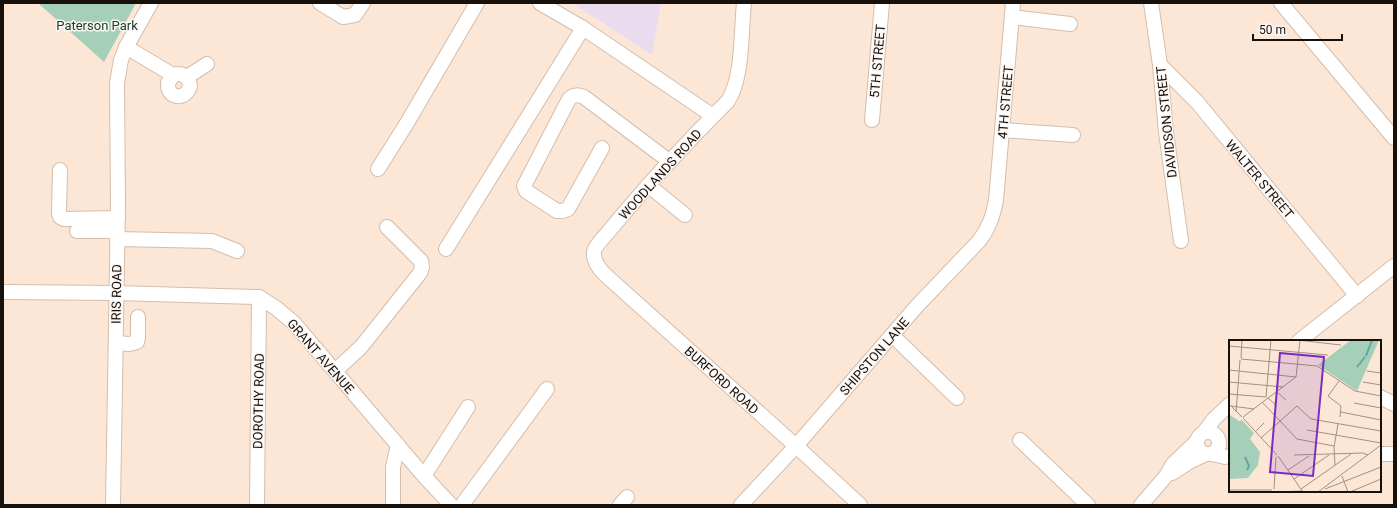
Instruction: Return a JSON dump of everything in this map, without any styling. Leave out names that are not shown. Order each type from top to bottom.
[{"type":"street","name":"IRIS ROAD","points":[[113,505],[116,343],[117,83],[121,60],[126,47],[151,3]]},
{"type":"street","points":[[320,3],[343,17],[349,17],[354,15],[363,3]]},
{"type":"street","points":[[378,168],[477,3]]},
{"type":"street","points":[[540,3],[583,28],[713,116]]},
{"type":"street","name":"WOODLANDS ROAD","points":[[594,249],[648,184],[728,101],[735,86],[738,70],[744,3]]},
{"type":"street","name":"5TH STREET","points":[[872,120],[882,3]]},
{"type":"street","name":"4TH STREET","points":[[996,200],[1014,3]]},
{"type":"street","name":"DAVIDSON STREET","points":[[1151,3],[1160,65],[1166,132],[1181,241]]},
{"type":"street","points":[[1280,3],[1394,138]]},
{"type":"street","points":[[1012,17],[1070,24]]},
{"type":"street","points":[[446,249],[583,28]]},
{"type":"street","points":[[126,47],[173,76]]},
{"type":"street","points":[[187,77],[207,64]]},
{"type":"street","name":"WALTER STREET","points":[[1160,65],[1197,102],[1357,296]]},
{"type":"street","points":[[181,74],[187,77],[190,86],[188,92],[177,96],[172,94],[167,86],[168,80],[173,76],[181,74]]},
{"type":"street","points":[[602,148],[568,208],[562,211],[557,211],[526,191],[524,186],[569,99],[576,94],[584,97],[669,161]]},
{"type":"street","points":[[1002,130],[1073,135]]},
{"type":"street","points":[[60,170],[58,213],[60,217],[64,219],[117,229],[212,241],[236,251]]},
{"type":"street","points":[[648,184],[685,215]]},
{"type":"street","name":"SHIPSTON LANE","points":[[741,505],[796,446],[917,306],[987,230],[993,217],[996,200]]},
{"type":"street","points":[[335,370],[361,347],[420,273],[422,267],[421,262],[387,227]]},
{"type":"street","points":[[77,231],[117,229]]},
{"type":"street","name":"BURFORD ROAD","points":[[594,249],[596,262],[601,270],[860,505]]},
{"type":"street","points":[[1300,340],[1394,266]]},
{"type":"street","points":[[3,292],[116,293],[259,297]]},
{"type":"street","name":"GRANT AVENUE","points":[[259,297],[276,308],[294,323],[424,476],[451,505]]},
{"type":"street","name":"DOROTHY ROAD","points":[[257,505],[259,297]]},
{"type":"street","points":[[116,343],[129,344],[137,342],[138,317]]},
{"type":"street","points":[[892,335],[957,398]]},
{"type":"street","points":[[462,505],[546,389]]},
{"type":"street","points":[[1381,398],[1394,404]]},
{"type":"street","points":[[424,476],[468,407]]},
{"type":"street","points":[[1228,407],[1214,419],[1209,436],[1197,447],[1201,452],[1225,457],[1229,456]]},
{"type":"street","points":[[1209,436],[1229,448]]},
{"type":"street","points":[[1166,476],[1189,462],[1209,454],[1219,448],[1209,436]]},
{"type":"street","points":[[1141,505],[1166,476],[1173,464],[1209,436]]},
{"type":"street","points":[[1020,440],[1088,505]]},
{"type":"street","points":[[394,505],[393,466],[398,445]]},
{"type":"street","points":[[1381,454],[1394,454]]},
{"type":"shaded area","points":[[572,3],[661,3],[652,55]]},
{"type":"green space","name":"Paterson Park","points":[[38,3],[136,3],[104,62]]}]
